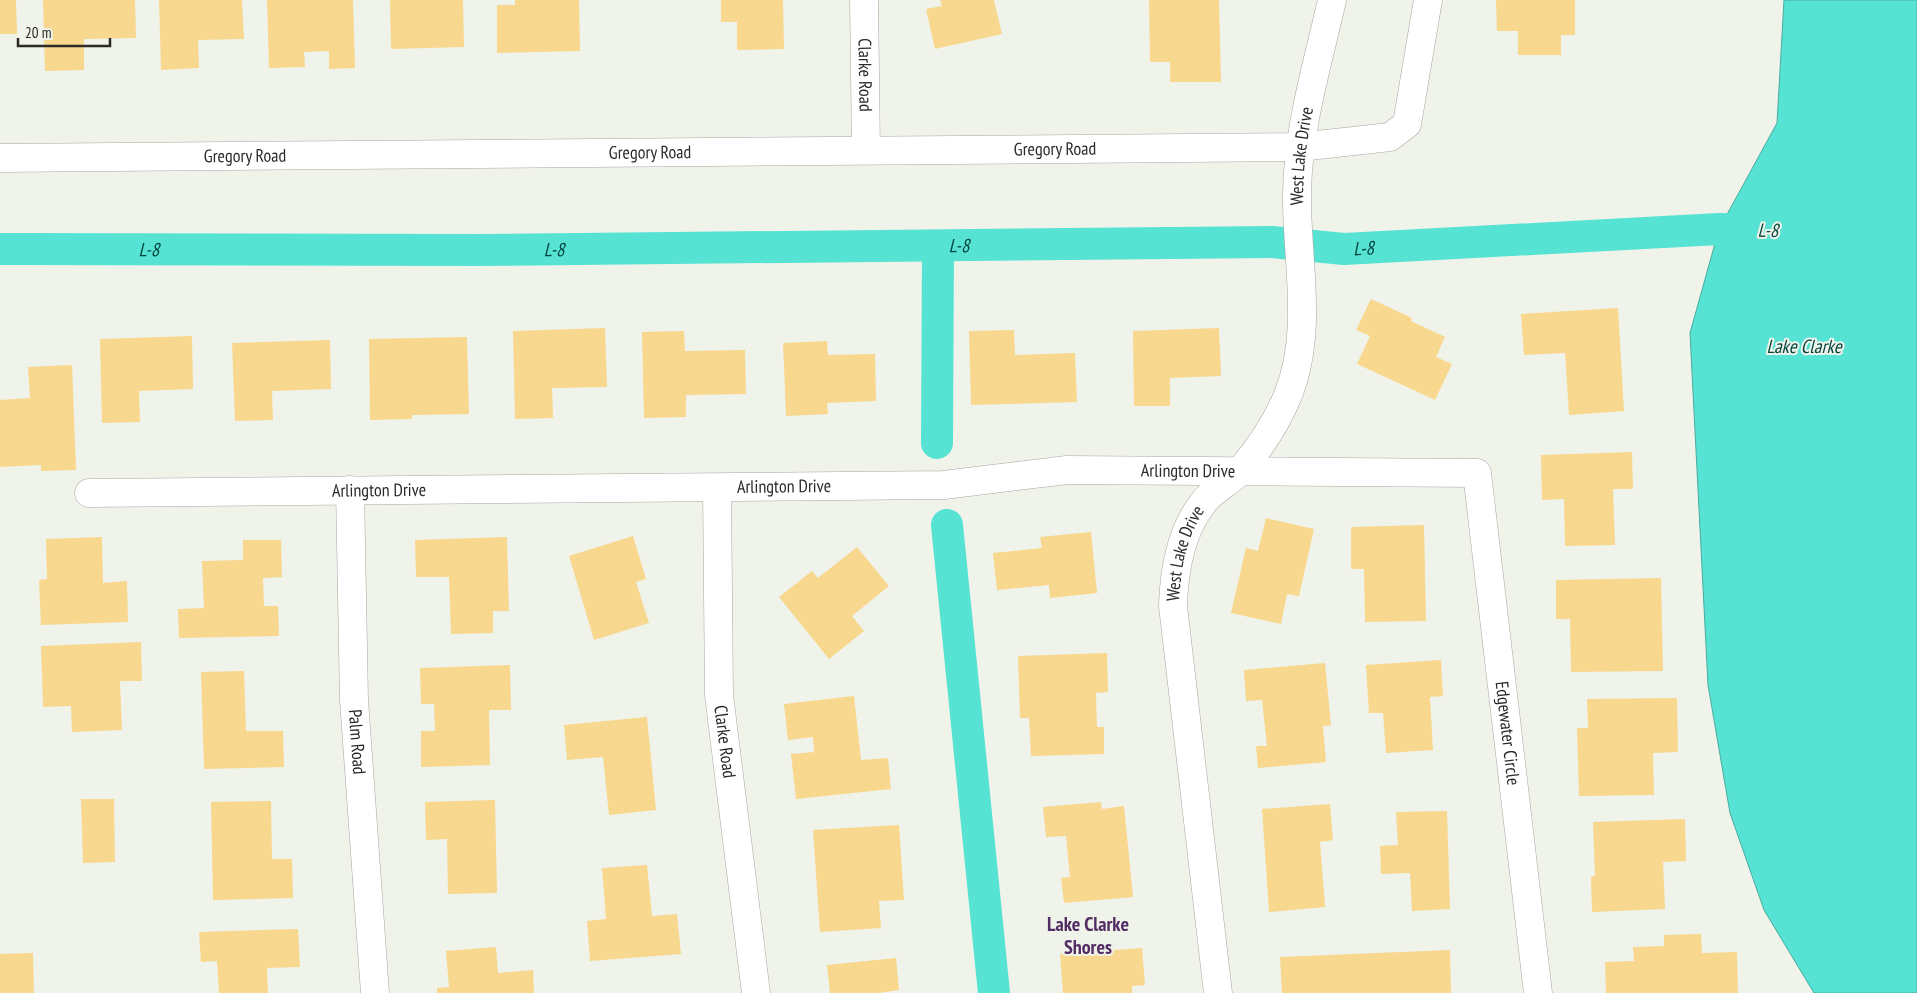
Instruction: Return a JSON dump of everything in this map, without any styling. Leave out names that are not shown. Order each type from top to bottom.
[{"type":"street","name":"Clarke Road","points":[[864,0],[866,150]]},
{"type":"street","name":"West Lake Drive","points":[[1218,993],[1173,606],[1174,584],[1183,541],[1192,520],[1203,502],[1239,472],[1267,434],[1288,395],[1300,352],[1302,296],[1297,194],[1299,146],[1332,0]]},
{"type":"street","name":"Gregory Road","points":[[0,158],[1299,146],[1390,137],[1408,124],[1428,0]]},
{"type":"street","name":"Arlington Drive","points":[[89,493],[944,485],[1067,470],[1477,473]]},
{"type":"street","name":"Edgewater Circle","points":[[1477,473],[1538,993]]},
{"type":"street","name":"Clarke Road","points":[[717,488],[719,695],[756,993]]},
{"type":"street","name":"Palm Road","points":[[350,490],[354,700],[375,993]]},
{"type":"water","name":"Lake Clarke","points":[[1784,0],[1917,0],[1917,993],[1814,993],[1764,910],[1730,813],[1708,685],[1690,333],[1719,229],[1777,123]]},
{"type":"building","points":[[0,0],[16,0],[17,34],[0,34]]},
{"type":"building","points":[[43,0],[135,0],[136,38],[84,39],[84,70],[45,71]]},
{"type":"building","points":[[159,0],[242,0],[244,39],[198,40],[199,68],[161,70]]},
{"type":"building","points":[[267,0],[353,0],[355,68],[329,69],[329,51],[304,52],[305,67],[269,68]]},
{"type":"building","points":[[390,0],[463,0],[464,47],[391,49]]},
{"type":"building","points":[[515,0],[579,0],[580,51],[497,53],[497,5],[515,5]]},
{"type":"building","points":[[721,0],[783,0],[784,49],[737,50],[737,22],[721,22]]},
{"type":"building","points":[[940,0],[994,0],[1002,34],[935,49],[926,9],[942,6]]},
{"type":"building","points":[[1149,0],[1219,0],[1221,82],[1170,82],[1170,62],[1150,62]]},
{"type":"building","points":[[1496,0],[1575,0],[1575,35],[1561,35],[1561,55],[1518,55],[1518,31],[1497,31]]},
{"type":"building","points":[[1371,299],[1412,318],[1411,321],[1445,337],[1436,357],[1452,364],[1435,400],[1357,364],[1370,336],[1356,330]]},
{"type":"building","points":[[1618,308],[1624,411],[1569,415],[1565,353],[1524,355],[1521,314]]},
{"type":"building","points":[[605,328],[607,387],[552,388],[553,418],[515,419],[513,331]]},
{"type":"building","points":[[1219,328],[1221,376],[1170,378],[1170,406],[1134,406],[1133,331]]},
{"type":"building","points":[[1014,330],[1015,355],[1075,353],[1077,402],[971,405],[969,331]]},
{"type":"building","points":[[684,331],[685,351],[745,350],[746,394],[686,395],[686,417],[644,418],[642,332]]},
{"type":"building","points":[[192,336],[193,389],[139,391],[140,422],[102,423],[100,339]]},
{"type":"building","points":[[467,337],[469,414],[412,415],[412,419],[370,420],[369,339]]},
{"type":"building","points":[[330,340],[331,389],[272,391],[273,420],[235,421],[232,343]]},
{"type":"building","points":[[827,341],[828,355],[875,354],[876,401],[827,403],[828,414],[786,416],[783,343]]},
{"type":"building","points":[[72,365],[76,470],[41,471],[41,465],[0,467],[0,400],[30,398],[28,367]]},
{"type":"building","points":[[1632,452],[1633,489],[1613,489],[1615,545],[1565,546],[1564,499],[1542,500],[1541,455]]},
{"type":"building","points":[[1266,518],[1314,529],[1299,596],[1287,594],[1281,624],[1231,613],[1246,548],[1258,551]]},
{"type":"building","points":[[1424,525],[1426,621],[1365,622],[1364,569],[1351,569],[1351,527]]},
{"type":"building","points":[[1091,532],[1097,593],[1050,598],[1049,585],[997,590],[993,553],[1042,548],[1040,537]]},
{"type":"building","points":[[633,536],[646,579],[636,582],[649,623],[594,640],[569,556]]},
{"type":"building","points":[[102,537],[103,583],[127,581],[128,622],[41,625],[39,580],[47,579],[46,539]]},
{"type":"building","points":[[507,537],[509,611],[493,611],[493,633],[451,634],[449,577],[416,577],[415,540]]},
{"type":"building","points":[[243,540],[281,540],[282,577],[263,578],[264,606],[278,606],[279,636],[179,638],[178,609],[204,608],[202,561],[243,560]]},
{"type":"building","points":[[857,547],[889,586],[852,616],[864,631],[829,659],[779,597],[812,571],[818,578]]},
{"type":"building","points":[[1661,578],[1663,671],[1571,672],[1570,619],[1556,619],[1556,580]]},
{"type":"building","points":[[141,642],[142,681],[120,681],[122,730],[72,732],[71,706],[43,707],[41,646]]},
{"type":"building","points":[[1107,653],[1108,692],[1096,693],[1097,727],[1104,727],[1104,754],[1031,756],[1029,718],[1020,718],[1018,656]]},
{"type":"building","points":[[1441,660],[1443,696],[1430,697],[1433,750],[1386,753],[1383,713],[1369,713],[1366,665]]},
{"type":"building","points":[[1325,663],[1331,725],[1323,726],[1326,762],[1258,768],[1256,746],[1267,746],[1262,700],[1246,701],[1244,670]]},
{"type":"building","points":[[510,665],[511,710],[489,710],[490,765],[421,767],[421,731],[435,731],[434,704],[421,704],[420,668]]},
{"type":"building","points":[[244,671],[246,731],[283,731],[284,767],[204,769],[201,672]]},
{"type":"building","points":[[854,696],[861,760],[888,758],[891,789],[796,799],[791,754],[814,752],[813,737],[788,740],[784,704]]},
{"type":"building","points":[[1677,698],[1678,752],[1653,753],[1654,795],[1579,796],[1577,728],[1588,728],[1587,699]]},
{"type":"building","points":[[647,717],[656,810],[609,815],[603,757],[567,760],[564,725]]},
{"type":"building","points":[[81,799],[114,799],[115,862],[83,863]]},
{"type":"building","points":[[495,800],[497,893],[448,894],[447,839],[426,840],[425,802]]},
{"type":"building","points":[[271,801],[272,859],[292,859],[293,898],[213,900],[211,802]]},
{"type":"building","points":[[1101,802],[1102,809],[1124,806],[1133,897],[1064,903],[1061,878],[1070,877],[1066,836],[1046,837],[1043,807]]},
{"type":"building","points":[[1330,804],[1333,840],[1320,842],[1325,907],[1269,912],[1262,809]]},
{"type":"building","points":[[1447,811],[1450,909],[1412,911],[1410,873],[1381,874],[1380,846],[1398,845],[1396,812]]},
{"type":"building","points":[[1685,819],[1686,861],[1663,862],[1665,909],[1592,912],[1591,877],[1595,876],[1593,822]]},
{"type":"building","points":[[899,825],[904,900],[879,901],[881,928],[820,932],[813,830]]},
{"type":"building","points":[[647,865],[652,916],[677,914],[681,954],[590,961],[587,921],[606,919],[602,868]]},
{"type":"building","points":[[298,929],[300,967],[267,968],[268,993],[219,993],[217,961],[201,962],[199,932]]},
{"type":"building","points":[[1701,934],[1702,953],[1737,952],[1738,993],[1606,993],[1605,962],[1634,961],[1633,947],[1664,946],[1664,935]]},
{"type":"building","points":[[496,947],[498,973],[533,970],[534,993],[437,993],[437,988],[449,987],[446,951]]},
{"type":"building","points":[[1142,948],[1145,985],[1132,986],[1132,993],[1063,993],[1060,954]]},
{"type":"building","points":[[1450,950],[1451,993],[1282,993],[1280,957]]},
{"type":"building","points":[[33,953],[34,993],[0,993],[0,954]]},
{"type":"building","points":[[896,958],[899,990],[879,993],[830,993],[827,965]]},
{"type":"waterway","name":"L-8","points":[[0,249],[479,250],[1272,242],[1344,249],[1719,229],[1762,230]]},
{"type":"waterway","points":[[937,443],[938,246]]},
{"type":"waterway","points":[[947,525],[994,993]]},
{"type":"district","name":"Lake Clarke Shores","points":[[1088,936]]}]
